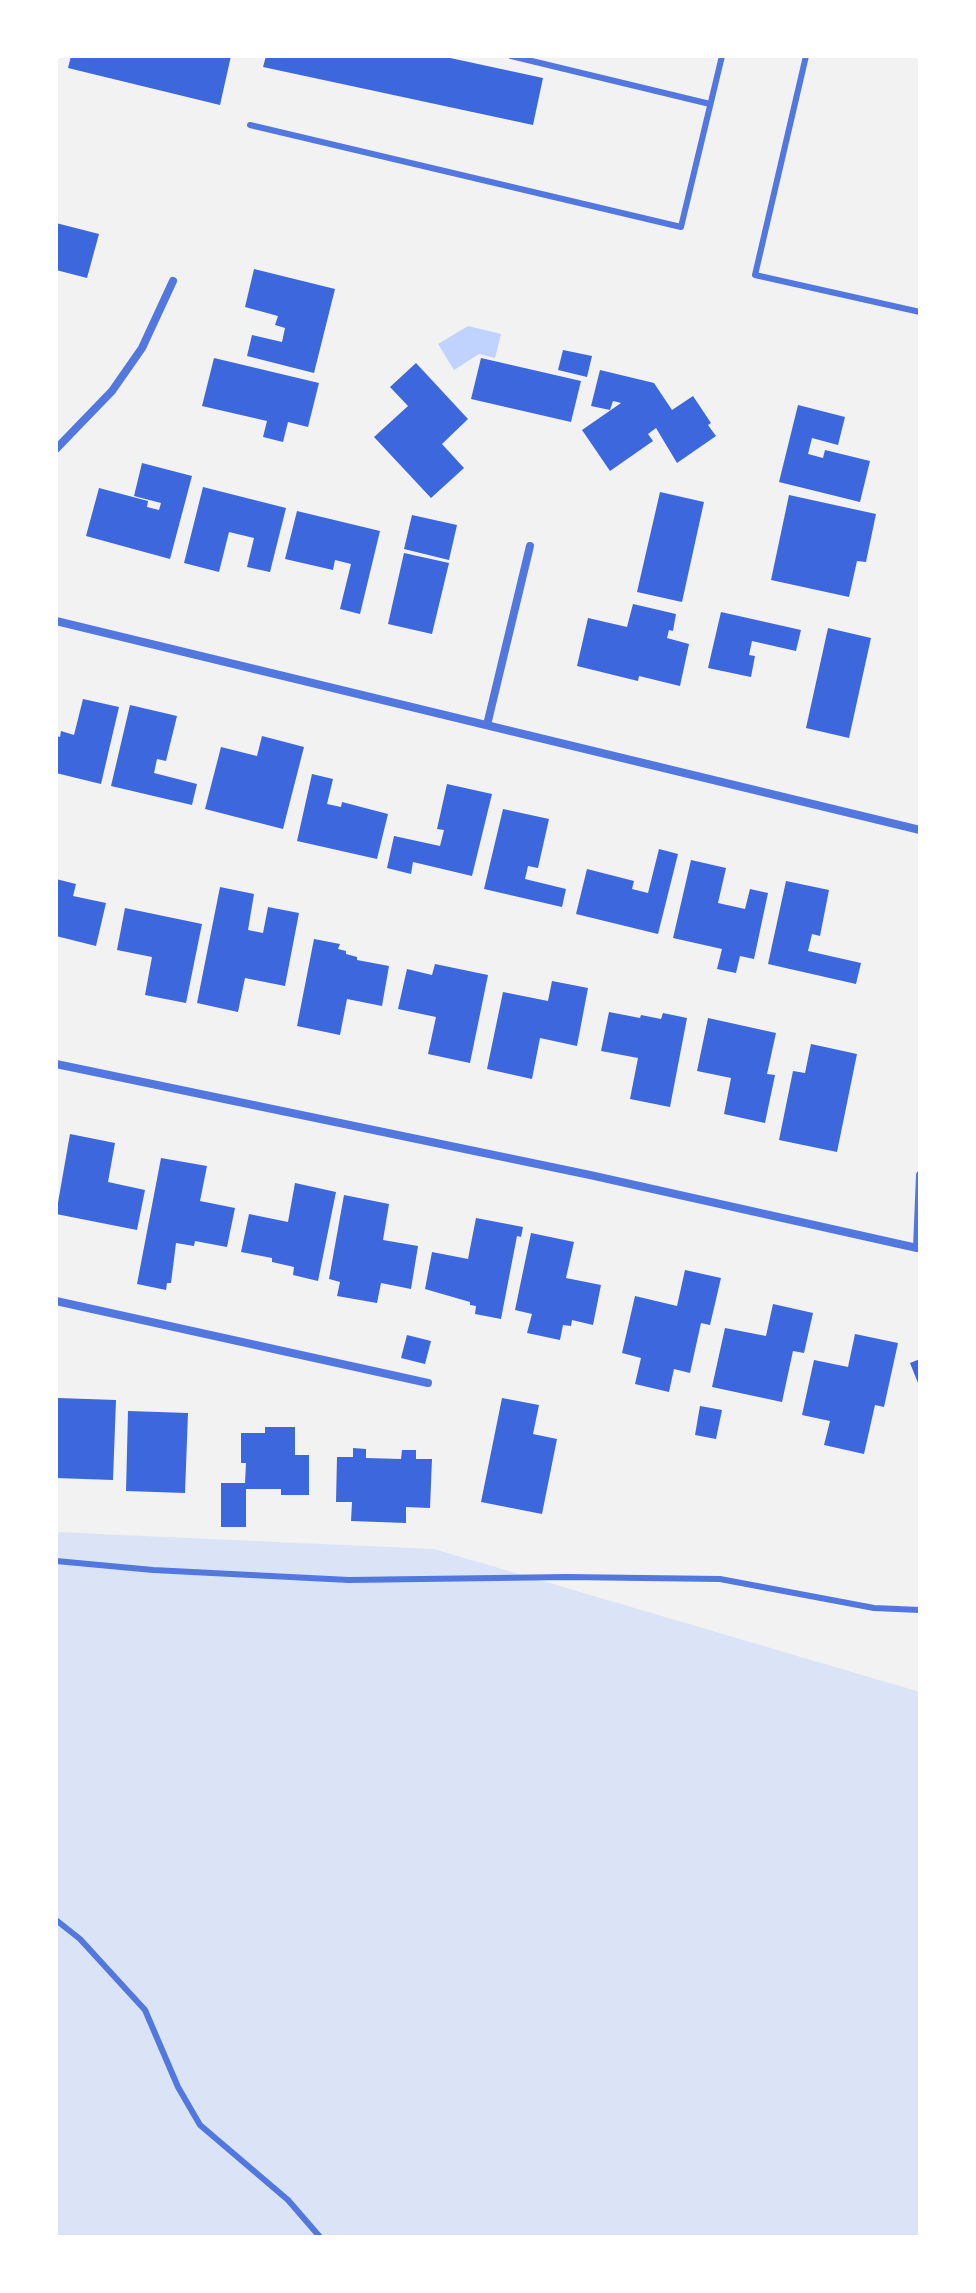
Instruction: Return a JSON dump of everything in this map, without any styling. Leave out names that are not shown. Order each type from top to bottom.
[{"type":"street","points":[[56,449],[112,391],[142,348],[173,281]]},
{"type":"street","points":[[487,725],[530,546]]},
{"type":"street","points":[[56,621],[920,830]]},
{"type":"street","points":[[56,1064],[590,1175],[917,1248],[920,1175]]},
{"type":"street","points":[[56,1301],[428,1383]]},
{"type":"lane","points":[[511,56],[710,104]]},
{"type":"lane","points":[[250,125],[681,227],[722,56]]},
{"type":"lane","points":[[806,56],[755,275],[920,312]]},
{"type":"lane","points":[[56,1561],[153,1570],[349,1580],[567,1577],[720,1579],[874,1608],[920,1610]]},
{"type":"lane","points":[[56,1920],[80,1939],[145,2010],[178,2087],[200,2125],[288,2200],[320,2237]]},
{"type":"shaded area","points":[[56,1532],[434,1549],[920,1692],[920,2237],[56,2237]]},
{"type":"water","points":[[468,326],[501,334],[495,358],[479,354],[454,370],[438,344]]},
{"type":"building","points":[[71,56],[231,56],[220,105],[68,68]]},
{"type":"building","points":[[266,56],[441,56],[543,78],[533,125],[263,67]]},
{"type":"building","points":[[56,223],[99,234],[87,278],[56,270]]},
{"type":"building","points":[[254,269],[335,289],[314,373],[247,356],[252,335],[282,342],[285,328],[275,325],[278,316],[245,307]]},
{"type":"building","points":[[563,350],[592,356],[587,377],[558,370]]},
{"type":"building","points":[[214,358],[319,383],[308,427],[288,422],[283,442],[263,437],[267,421],[202,406]]},
{"type":"building","points":[[481,358],[581,381],[571,422],[471,399]]},
{"type":"building","points":[[416,363],[468,419],[442,444],[464,468],[431,498],[374,437],[408,406],[390,387]]},
{"type":"building","points":[[600,370],[654,383],[672,410],[693,396],[716,436],[677,463],[656,428],[648,434],[653,441],[610,471],[582,430],[621,403],[613,401],[610,410],[591,406]]},
{"type":"building","points":[[798,405],[845,417],[838,445],[812,438],[808,454],[823,458],[825,450],[870,461],[860,502],[779,482]]},
{"type":"building","points":[[142,463],[192,476],[170,559],[86,536],[99,488],[148,501],[147,507],[159,510],[161,503],[134,496]]},
{"type":"building","points":[[203,487],[286,508],[270,572],[247,567],[254,538],[229,532],[219,572],[184,563]]},
{"type":"building","points":[[660,492],[704,502],[682,602],[637,592]]},
{"type":"building","points":[[789,495],[876,514],[866,562],[857,561],[849,597],[771,580]]},
{"type":"building","points":[[297,511],[380,531],[360,614],[340,609],[351,564],[335,560],[333,570],[285,559]]},
{"type":"building","points":[[412,515],[457,525],[449,560],[404,549]]},
{"type":"building","points":[[404,553],[449,563],[432,634],[388,624]]},
{"type":"building","points":[[633,604],[676,614],[673,631],[669,630],[667,638],[689,644],[680,686],[639,676],[638,681],[577,666],[588,618],[627,627]]},
{"type":"building","points":[[721,612],[801,630],[796,651],[752,641],[749,655],[755,656],[751,677],[708,668]]},
{"type":"building","points":[[828,628],[871,638],[849,738],[806,728]]},
{"type":"building","points":[[83,699],[119,707],[101,784],[56,773],[56,736],[60,737],[61,731],[74,735]]},
{"type":"building","points":[[130,705],[177,716],[166,761],[157,759],[154,773],[197,784],[192,805],[111,786]]},
{"type":"building","points":[[262,736],[304,747],[283,829],[205,809],[221,747],[257,756]]},
{"type":"building","points":[[312,774],[333,779],[327,804],[341,807],[342,802],[388,814],[377,859],[297,841]]},
{"type":"building","points":[[447,784],[492,794],[472,876],[413,862],[411,874],[387,868],[394,836],[440,846],[444,830],[437,829]]},
{"type":"building","points":[[503,809],[549,819],[538,868],[528,866],[525,879],[566,889],[562,907],[484,889]]},
{"type":"building","points":[[659,849],[678,854],[658,934],[576,914],[587,869],[634,881],[632,889],[648,893]]},
{"type":"building","points":[[691,860],[726,868],[718,903],[745,909],[750,889],[768,893],[754,959],[740,956],[736,973],[717,969],[722,949],[673,938]]},
{"type":"building","points":[[56,879],[76,884],[73,896],[106,903],[96,946],[56,936]]},
{"type":"building","points":[[786,881],[829,890],[820,936],[812,934],[808,951],[861,963],[856,984],[768,964]]},
{"type":"building","points":[[220,887],[254,894],[248,930],[263,933],[268,907],[299,913],[285,986],[245,978],[238,1012],[197,1003]]},
{"type":"building","points":[[125,908],[202,924],[186,1003],[145,995],[152,957],[117,950]]},
{"type":"building","points":[[314,939],[340,944],[338,949],[357,957],[357,960],[389,966],[382,1006],[347,999],[340,1035],[297,1026]]},
{"type":"building","points":[[435,964],[488,975],[470,1063],[428,1054],[436,1017],[398,1009],[407,969],[432,975]]},
{"type":"building","points":[[552,981],[588,988],[577,1046],[540,1038],[532,1079],[487,1069],[503,992],[548,1001]]},
{"type":"building","points":[[609,1012],[640,1018],[641,1015],[661,1019],[663,1013],[687,1018],[670,1107],[630,1099],[638,1058],[601,1051]]},
{"type":"building","points":[[708,1018],[776,1033],[767,1074],[775,1075],[765,1123],[724,1114],[731,1078],[697,1071]]},
{"type":"building","points":[[811,1044],[857,1054],[837,1152],[779,1140],[793,1071],[805,1073]]},
{"type":"building","points":[[70,1134],[115,1143],[108,1182],[145,1190],[137,1230],[56,1214]]},
{"type":"building","points":[[161,1158],[207,1166],[200,1201],[235,1208],[227,1247],[195,1241],[194,1246],[176,1243],[171,1283],[167,1283],[166,1290],[137,1284]]},
{"type":"building","points":[[295,1183],[336,1192],[318,1281],[293,1275],[294,1267],[272,1262],[272,1258],[241,1252],[249,1214],[288,1222]]},
{"type":"building","points":[[344,1195],[389,1204],[383,1240],[418,1246],[411,1289],[381,1283],[377,1303],[337,1296],[340,1282],[329,1279]]},
{"type":"building","points":[[476,1218],[523,1227],[521,1237],[517,1236],[501,1319],[475,1314],[476,1306],[470,1305],[470,1302],[425,1289],[432,1252],[468,1259]]},
{"type":"building","points":[[531,1233],[574,1242],[566,1278],[601,1285],[593,1325],[572,1320],[571,1326],[563,1325],[560,1340],[527,1333],[532,1314],[515,1310]]},
{"type":"building","points":[[685,1270],[721,1278],[710,1325],[701,1323],[690,1373],[674,1369],[669,1392],[635,1384],[641,1358],[622,1353],[635,1296],[677,1306]]},
{"type":"building","points":[[773,1304],[813,1313],[804,1353],[793,1351],[782,1402],[712,1387],[725,1328],[766,1336]]},
{"type":"building","points":[[855,1334],[898,1343],[884,1407],[875,1405],[864,1454],[824,1445],[830,1421],[802,1415],[814,1360],[848,1367]]},
{"type":"building","points":[[407,1335],[431,1341],[425,1364],[401,1358]]},
{"type":"building","points":[[920,1359],[920,1388],[910,1363]]},
{"type":"building","points":[[58,1398],[116,1400],[113,1480],[56,1478]]},
{"type":"building","points":[[502,1398],[539,1405],[533,1434],[557,1439],[542,1514],[481,1502]]},
{"type":"building","points":[[700,1406],[722,1410],[716,1439],[695,1435]]},
{"type":"building","points":[[128,1411],[188,1413],[185,1493],[126,1491]]},
{"type":"building","points":[[265,1427],[295,1427],[295,1455],[309,1455],[309,1495],[281,1495],[281,1489],[246,1489],[246,1527],[221,1527],[221,1483],[245,1483],[246,1463],[241,1463],[241,1433],[265,1433]]},
{"type":"building","points":[[353,1448],[366,1449],[366,1458],[401,1459],[402,1450],[416,1450],[416,1459],[432,1459],[430,1508],[406,1507],[406,1523],[351,1521],[352,1502],[336,1502],[337,1457],[353,1457]]}]
